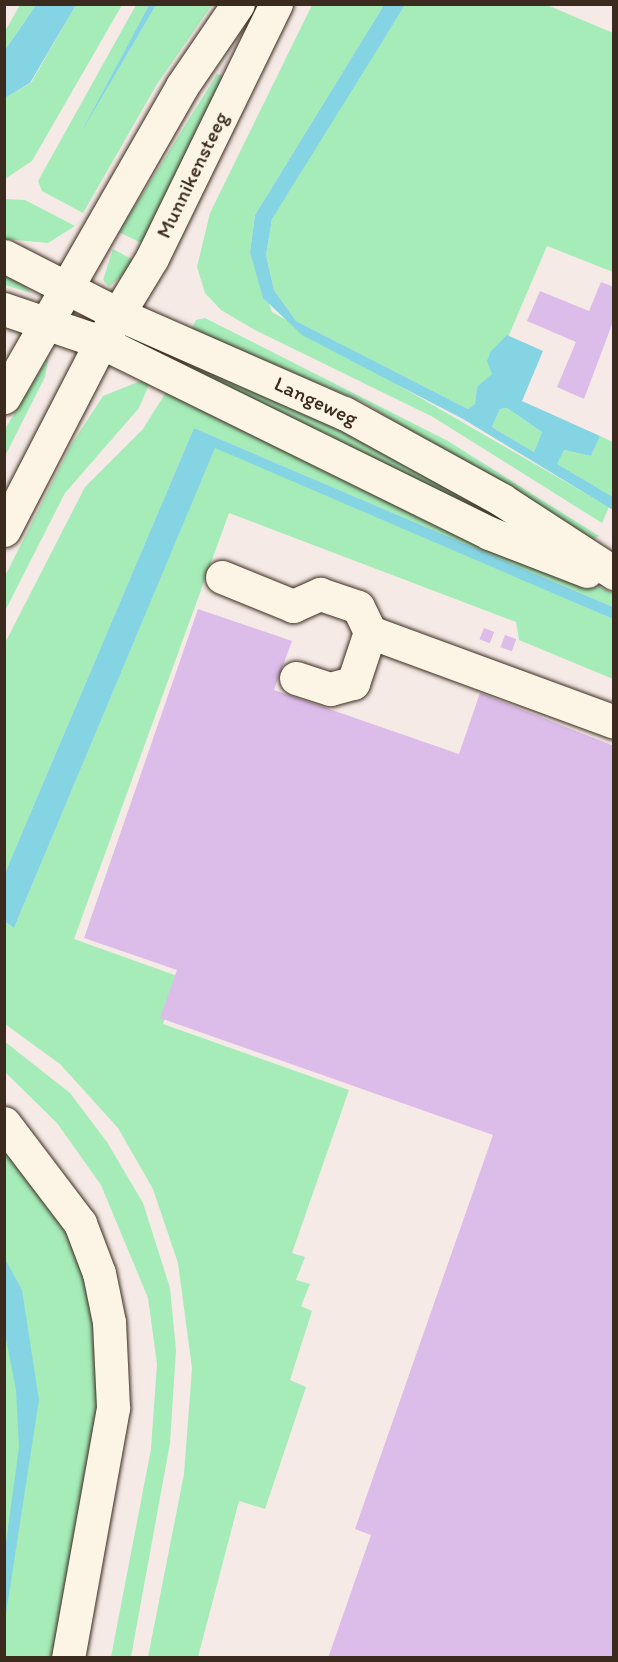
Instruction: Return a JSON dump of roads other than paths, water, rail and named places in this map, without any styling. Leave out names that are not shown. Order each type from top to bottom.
[{"type":"main road","points":[[4,397],[182,86],[238,4]]},
{"type":"main road","name":"Munnikensteeg","points":[[4,530],[101,342],[152,258],[276,4]]},
{"type":"main road","name":"Langeweg","points":[[4,256],[68,285],[118,314],[344,412],[501,500],[614,573]]},
{"type":"main road","name":"Langeweg","points":[[4,309],[101,342],[489,533],[614,581]]},
{"type":"main road","points":[[222,578],[293,606],[320,594],[358,607],[370,632],[353,683],[330,689],[296,678]]},
{"type":"main road","points":[[370,632],[614,722]]},
{"type":"main road","points":[[4,1123],[43,1167],[80,1223],[99,1273],[109,1322],[113,1408],[68,1658]]},
{"type":"water","points":[[36,5],[76,5],[30,83],[5,98],[5,50]]},
{"type":"water","points":[[149,5],[156,5],[84,128],[84,127]]},
{"type":"water","points":[[384,5],[405,5],[272,219],[266,255],[274,290],[296,321],[468,409],[475,404],[477,387],[492,374],[487,361],[491,351],[507,335],[543,351],[522,401],[600,436],[591,456],[564,450],[557,464],[613,497],[613,510],[463,419],[302,335],[263,298],[250,252],[255,215]],"holes":[[[507,408],[542,432],[534,452],[492,427],[500,409]]]},
{"type":"water","points":[[194,428],[613,607],[613,619],[215,448],[14,928],[5,922],[5,873]]},
{"type":"water","points":[[5,1259],[22,1290],[39,1400],[5,1620],[5,1550],[19,1447],[16,1390],[5,1334]]}]
